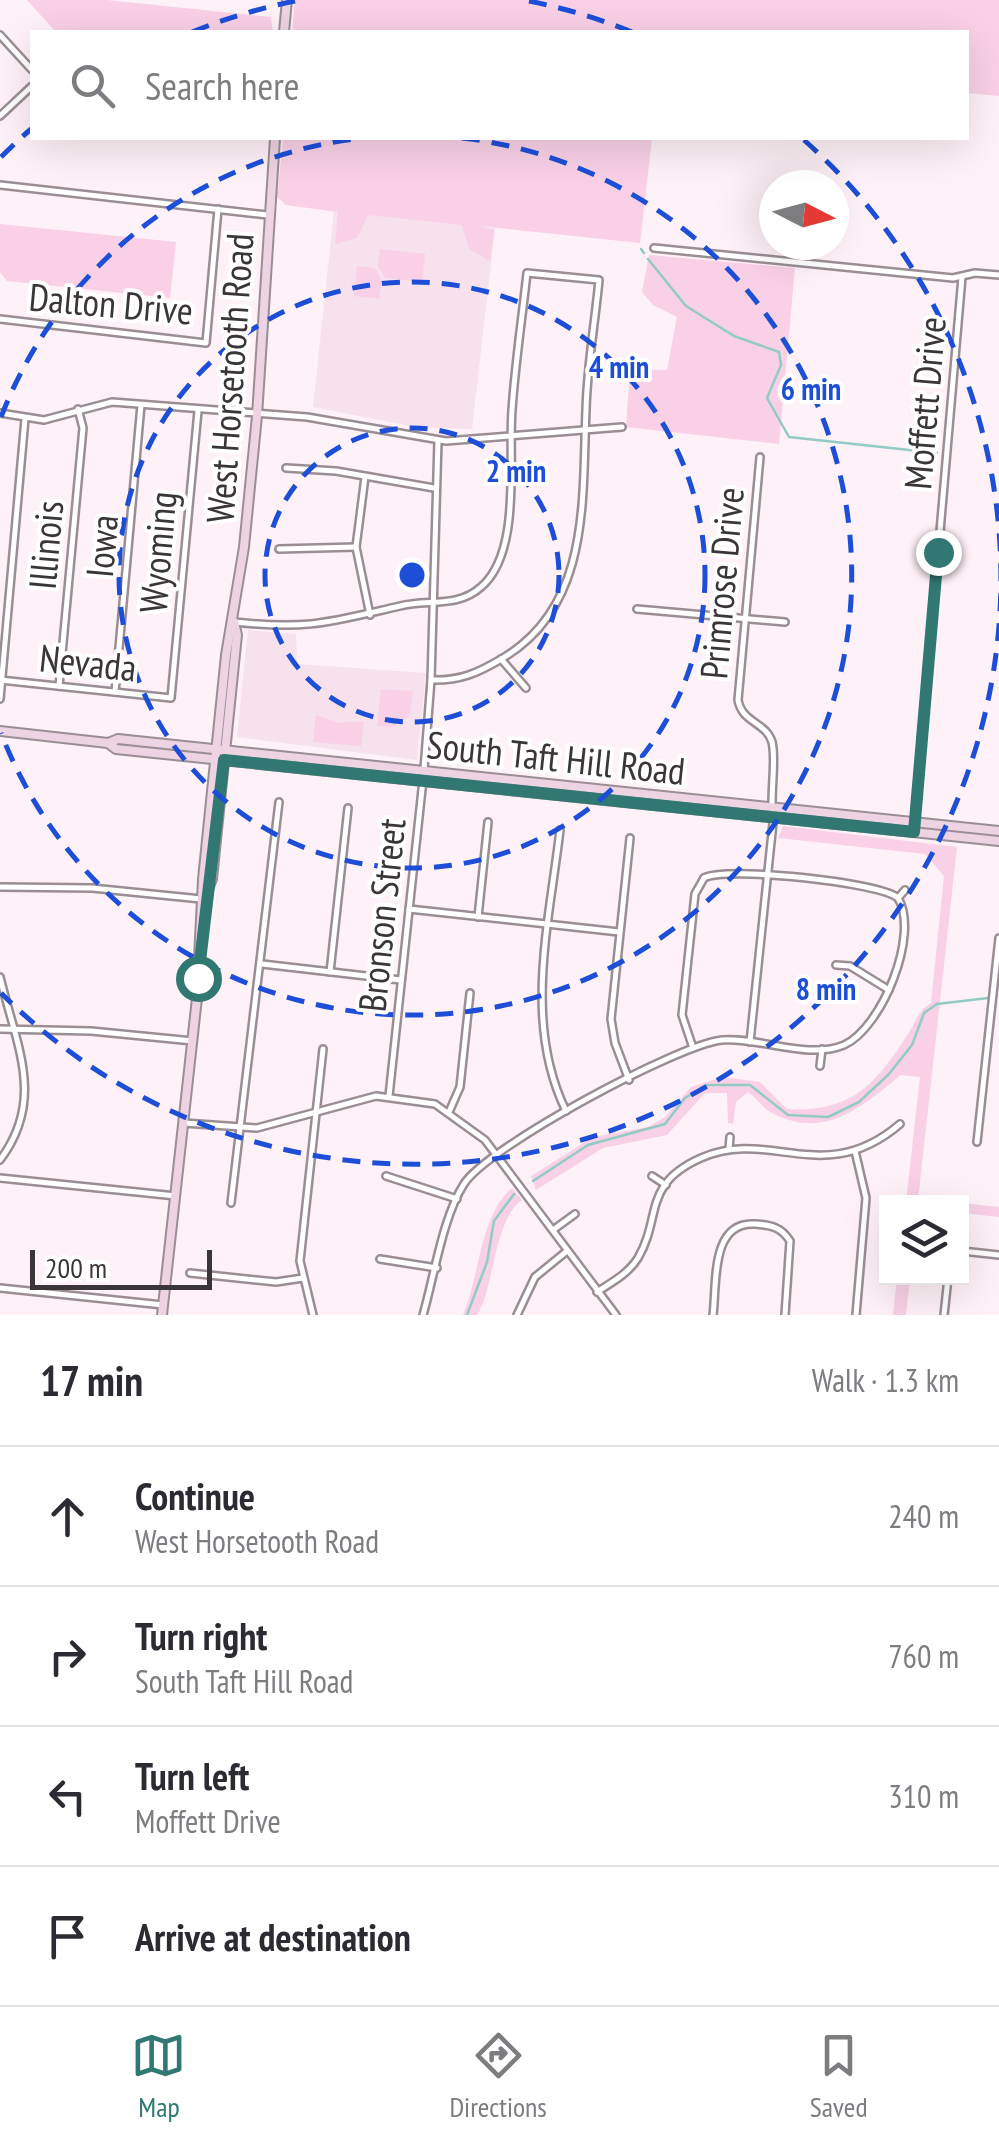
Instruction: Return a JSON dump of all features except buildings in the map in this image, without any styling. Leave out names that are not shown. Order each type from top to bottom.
[{"type":"main road","points":[[284,30],[287,0]]},
{"type":"main road","name":"West Horsetooth Road","points":[[163,1310],[257,416],[275,140]]},
{"type":"main road","name":"South Taft Hill Road","points":[[0,731],[108,743],[116,749],[999,841]]},
{"type":"main road","name":"South Taft Hill Road","points":[[108,743],[118,738],[999,830]]},
{"type":"street","points":[[0,35],[30,68]]},
{"type":"street","points":[[0,116],[30,88]]},
{"type":"street","points":[[0,185],[268,215]]},
{"type":"street","name":"Dalton Drive","points":[[0,320],[206,343],[218,209]]},
{"type":"street","points":[[654,248],[962,277],[999,275]]},
{"type":"street","points":[[234,622],[295,628],[470,595],[498,565],[513,475],[510,436],[526,273],[600,280],[576,544],[566,587],[543,626],[502,659],[470,677],[431,680]]},
{"type":"street","name":"Moffett Drive","points":[[914,832],[962,277]]},
{"type":"street","points":[[0,413],[25,419],[52,419],[104,402],[308,417],[438,441],[622,427]]},
{"type":"street","name":"Iowa","points":[[115,692],[142,405]]},
{"type":"street","name":"Illinois","points":[[59,686],[83,428],[78,409]]},
{"type":"street","name":"Wyoming","points":[[171,698],[198,410]]},
{"type":"street","points":[[0,698],[25,419]]},
{"type":"street","name":"Bronson Street","points":[[389,1096],[431,680],[438,441]]},
{"type":"street","name":"Primrose Drive","points":[[750,1042],[772,818],[772,742],[762,728],[744,716],[738,700],[760,457]]},
{"type":"street","points":[[286,468],[434,488]]},
{"type":"street","points":[[365,477],[356,547],[370,615]]},
{"type":"street","points":[[279,550],[356,547]]},
{"type":"street","points":[[637,609],[785,622]]},
{"type":"street","points":[[502,659],[526,688]]},
{"type":"street","name":"Nevada","points":[[1,680],[171,698]]},
{"type":"street","points":[[232,1203],[279,802]]},
{"type":"street","points":[[330,972],[348,808]]},
{"type":"street","points":[[478,917],[488,822]]},
{"type":"street","points":[[560,830],[541,1029],[548,1066],[566,1111]]},
{"type":"street","points":[[629,1080],[614,1043],[611,1019],[630,838]]},
{"type":"street","points":[[699,871],[704,878]]},
{"type":"street","points":[[424,1315],[456,1200],[469,1177],[496,1155],[566,1111],[693,1048],[724,1040],[822,1049],[839,1047],[858,1036],[898,972],[904,916],[898,898],[880,888],[768,876],[722,872],[704,878],[694,894],[682,1008],[693,1048]]},
{"type":"street","points":[[0,887],[92,888],[204,900]]},
{"type":"street","points":[[898,898],[905,890]]},
{"type":"street","points":[[409,909],[620,932]]},
{"type":"street","points":[[977,1142],[999,938]]},
{"type":"street","points":[[262,964],[401,980]]},
{"type":"street","points":[[836,964],[850,966],[889,990]]},
{"type":"street","points":[[0,978],[27,1102],[20,1132],[0,1160]]},
{"type":"street","points":[[450,1112],[460,1088],[470,993]]},
{"type":"street","points":[[0,1029],[92,1030],[192,1041]]},
{"type":"street","points":[[314,1315],[302,1278],[301,1255],[323,1049]]},
{"type":"street","points":[[820,1066],[822,1049]]},
{"type":"street","points":[[184,1123],[242,1129],[389,1096],[422,1100],[450,1112],[496,1155],[612,1314]]},
{"type":"street","points":[[597,1292],[623,1275],[638,1258],[654,1204],[666,1185],[687,1165],[729,1149],[814,1158],[856,1151],[900,1124]]},
{"type":"street","points":[[729,1149],[730,1137]]},
{"type":"street","points":[[856,1151],[866,1198],[856,1315]]},
{"type":"street","points":[[386,1176],[456,1200]]},
{"type":"street","points":[[652,1176],[666,1185]]},
{"type":"street","points":[[0,1178],[176,1196]]},
{"type":"street","points":[[552,1231],[575,1214]]},
{"type":"street","points":[[714,1315],[721,1249],[728,1233],[749,1224],[772,1226],[786,1235],[792,1251],[785,1315]]},
{"type":"street","points":[[786,1235],[794,1229]]},
{"type":"street","points":[[518,1315],[535,1277],[567,1251]]},
{"type":"street","points":[[969,1252],[999,1255]]},
{"type":"street","points":[[380,1260],[437,1268]]},
{"type":"street","points":[[190,1273],[276,1282],[302,1278]]},
{"type":"street","points":[[944,1315],[947,1285]]},
{"type":"street","points":[[0,1288],[163,1310]]},
{"type":"shaded area","points":[[27,0],[107,0],[271,17],[273,30],[54,30]]},
{"type":"shaded area","points":[[295,0],[999,0],[999,96],[969,93],[969,30],[292,30]]},
{"type":"shaded area","points":[[283,140],[652,140],[640,243],[479,226],[494,230],[490,261],[469,249],[462,225],[368,215],[357,238],[335,244],[338,212],[286,205],[277,197]]},
{"type":"shaded area","points":[[334,211],[495,228],[472,429],[415,427],[313,407]]},
{"type":"shaded area","points":[[0,224],[176,242],[170,298],[7,281],[0,272]]},
{"type":"shaded area","points":[[380,249],[425,254],[422,282],[385,278],[378,266]]},
{"type":"shaded area","points":[[649,255],[795,268],[779,444],[626,427],[630,369],[667,370],[677,317],[653,305],[642,292]]},
{"type":"shaded area","points":[[357,266],[375,268],[382,280],[379,299],[354,296]]},
{"type":"shaded area","points":[[248,630],[296,634],[297,664],[426,673],[417,760],[237,737]]},
{"type":"shaded area","points":[[381,689],[413,691],[410,715],[393,727],[377,726]]},
{"type":"shaded area","points":[[316,715],[339,723],[364,721],[361,746],[313,742]]},
{"type":"shaded area","points":[[783,826],[957,847],[919,1195],[907,1195],[920,1077],[901,1075],[842,1116],[809,1123],[772,1113],[748,1092],[736,1102],[733,1124],[728,1123],[727,1093],[705,1093],[667,1135],[603,1148],[536,1190],[531,1176],[593,1137],[648,1127],[665,1117],[691,1087],[723,1077],[760,1082],[787,1109],[809,1109],[845,1100],[884,1068],[920,1013],[931,1003],[944,876],[925,854],[778,838]]},
{"type":"shaded area","points":[[512,1188],[522,1200],[502,1232],[483,1303],[477,1315],[463,1315],[493,1214]]},
{"type":"shaded area","points":[[969,1204],[999,1207],[999,1217],[969,1214]]},
{"type":"shaded area","points":[[896,1285],[909,1285],[906,1315],[893,1315]]},
{"type":"waterway","points":[[641,249],[644,253]]},
{"type":"waterway","points":[[648,259],[686,306],[734,336],[779,352],[781,365],[767,398],[789,437],[937,453]]},
{"type":"waterway","points":[[533,1181],[588,1145],[665,1124],[685,1098],[707,1085],[750,1085],[788,1115],[828,1117],[859,1102],[889,1074],[912,1045],[924,1013],[937,1004],[988,998]]},
{"type":"waterway","points":[[467,1315],[487,1262],[494,1221],[514,1194]]},
{"type":"route","points":[[198,978],[204,900],[212,879],[224,760],[914,832],[938,552]]}]
